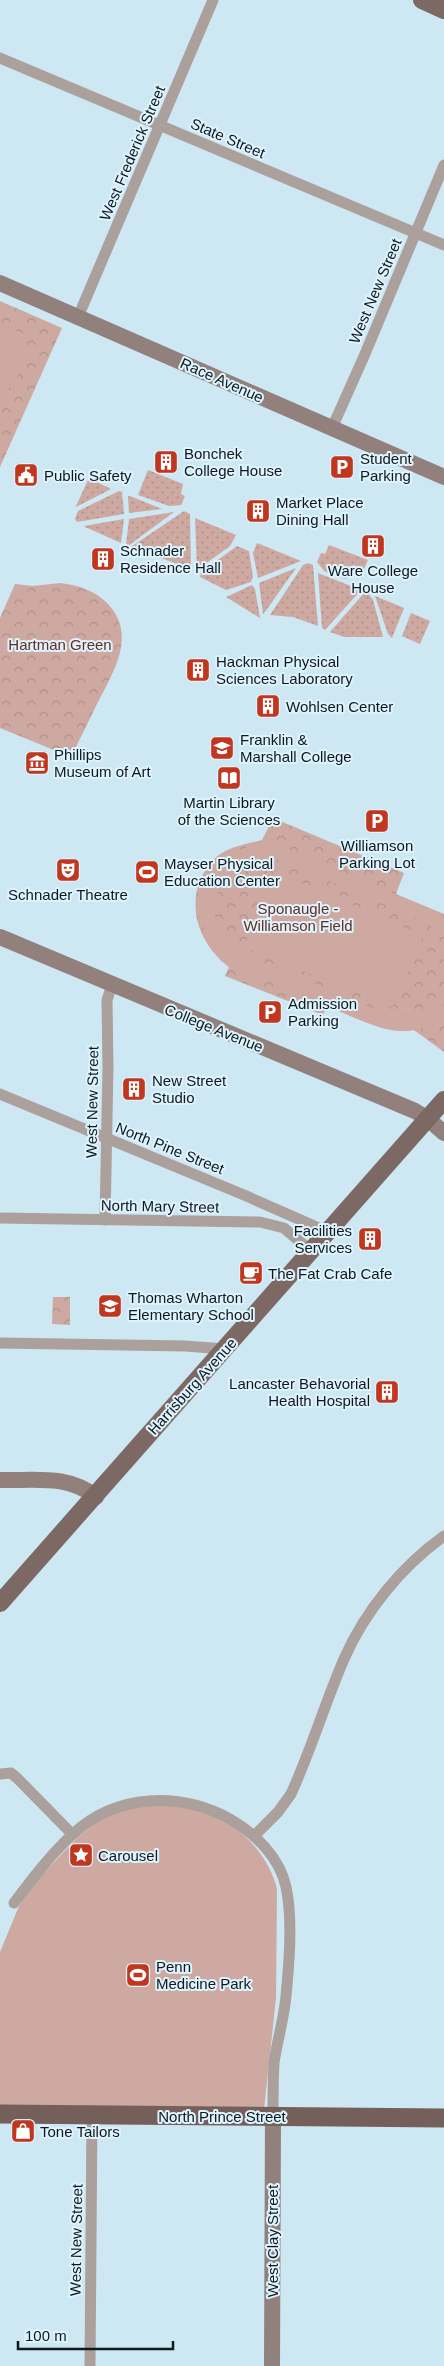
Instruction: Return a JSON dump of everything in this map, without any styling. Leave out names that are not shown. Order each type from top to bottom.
[{"type":"highway","name":"North Prince Street","points":[[0,2114],[444,2118]]},
{"type":"main road","points":[[422,0],[444,10]]},
{"type":"main road","name":"Race Avenue","points":[[0,283],[444,477]]},
{"type":"main road","name":"College Avenue","points":[[0,937],[415,1111],[444,1132]]},
{"type":"main road","name":"Harrisburg Avenue","points":[[0,1603],[96,1497],[444,1100]]},
{"type":"main road","points":[[0,1480],[68,1482],[85,1488],[96,1497]]},
{"type":"main road","name":"West Clay Street","points":[[272,2366],[273,2116]]},
{"type":"street","name":"West Frederick Street","points":[[78,317],[213,0]]},
{"type":"street","name":"State Street","points":[[0,58],[444,244]]},
{"type":"street","name":"West New Street","points":[[332,428],[444,165]]},
{"type":"street","name":"West New Street","points":[[105,1220],[107,1000],[112,985]]},
{"type":"street","name":"North Pine Street","points":[[0,1094],[244,1195],[328,1232]]},
{"type":"street","name":"North Mary Street","points":[[0,1218],[272,1224],[284,1228],[311,1251]]},
{"type":"street","points":[[0,1343],[185,1346],[225,1349]]},
{"type":"street","points":[[254,1836],[278,1812],[291,1794],[344,1658],[364,1623],[418,1555],[444,1536]]},
{"type":"street","points":[[0,1774],[11,1773],[17,1778],[72,1834]]},
{"type":"street","points":[[14,1903],[48,1860],[72,1834],[99,1815],[120,1806],[140,1801],[178,1800],[199,1805],[234,1822],[254,1836],[280,1867],[286,1887],[288,1905],[286,1997],[274,2063],[273,2116]]},
{"type":"street","name":"West New Street","points":[[90,2366],[92,2115]]},
{"type":"green space","points":[[0,301],[62,328],[0,467]]},
{"type":"green space","points":[[0,324],[27,335],[27,344],[21,369],[17,377],[0,397]]},
{"type":"green space","points":[[148,470],[183,484],[181,494],[185,496],[181,505],[169,506],[138,495]]},
{"type":"green space","points":[[89,478],[111,489],[76,507],[76,506]]},
{"type":"green space","points":[[119,491],[122,492],[124,514],[77,522],[75,519],[78,511]]},
{"type":"green space","points":[[128,496],[130,496],[162,509],[129,513]]},
{"type":"green space","points":[[184,511],[190,514],[191,569],[131,547]]},
{"type":"green space","points":[[174,512],[128,546],[126,545],[129,519]]},
{"type":"green space","points":[[195,518],[236,535],[230,546],[197,570]]},
{"type":"green space","points":[[124,519],[121,543],[83,526],[84,526]]},
{"type":"green space","points":[[257,543],[301,561],[258,578],[253,553]]},
{"type":"green space","points":[[329,545],[368,560],[364,569],[353,565],[346,579],[324,571],[317,562],[321,553],[325,554]]},
{"type":"green space","points":[[237,546],[249,551],[253,577],[251,582],[226,590],[200,577],[201,572]]},
{"type":"green space","points":[[308,563],[313,565],[318,626],[293,617],[270,615],[303,565]]},
{"type":"green space","points":[[296,568],[265,612],[263,614],[259,583]]},
{"type":"green space","points":[[318,573],[361,590],[325,630],[322,628]]},
{"type":"green space","name":"Hartman Green","points":[[60,583],[86,589],[103,599],[117,616],[122,640],[116,666],[71,757],[0,728],[0,618],[15,584],[33,586]]},
{"type":"green space","points":[[252,585],[255,589],[260,618],[226,597]]},
{"type":"green space","points":[[365,592],[373,600],[383,637],[344,637],[330,632]]},
{"type":"green space","points":[[375,596],[404,608],[392,638],[388,634]]},
{"type":"green space","points":[[411,613],[430,621],[420,644],[402,636]]},
{"type":"green space","name":"Sponaugle - Williamson Field","points":[[273,818],[404,873],[396,894],[444,914],[444,1052],[414,1030],[403,1031],[380,1027],[327,1006],[323,1015],[225,976],[229,967],[217,957],[201,931],[195,902],[198,888],[203,873],[213,860],[230,849],[262,840]]},
{"type":"green space","points":[[269,844],[294,851],[444,916],[444,937],[427,923],[285,862],[263,859],[244,863],[229,874],[219,888],[215,906],[217,924],[226,940],[243,954],[392,1016],[410,1015],[424,1010],[434,1000],[443,984],[444,1017],[437,1022],[415,1030],[399,1031],[382,1028],[241,969],[216,950],[207,937],[201,916],[201,900],[207,880],[218,864],[233,853],[241,849]]},
{"type":"green space","points":[[274,871],[423,936],[392,1007],[244,947]]},
{"type":"green space","points":[[53,1297],[70,1297],[70,1325],[52,1324]]},
{"type":"green space","name":"Penn Medicine Park","points":[[160,1804],[202,1811],[227,1822],[250,1841],[267,1864],[273,1876],[277,1889],[276,1998],[264,2109],[0,2107],[0,1952],[19,1906],[35,1882],[78,1837],[98,1821],[122,1809]]},
{"type":"place","name":"Bonchek College House","points":[[166,462]]},
{"type":"place","name":"Student Parking","points":[[342,467]]},
{"type":"place","name":"Public Safety","points":[[26,475]]},
{"type":"place","name":"Market Place Dining Hall","points":[[258,511]]},
{"type":"place","name":"Ware College House","points":[[373,546]]},
{"type":"place","name":"Schnader Residence Hall","points":[[103,559]]},
{"type":"place","name":"Hackman Physical Sciences Laboratory","points":[[198,670]]},
{"type":"place","name":"Wohlsen Center","points":[[268,706]]},
{"type":"place","name":"Franklin & Marshall College","points":[[222,748]]},
{"type":"place","name":"Phillips Museum of Art","points":[[37,763]]},
{"type":"place","name":"Martin Library of the Sciences","points":[[229,778]]},
{"type":"place","name":"Williamson Parking Lot","points":[[377,821]]},
{"type":"place","name":"Schnader Theatre","points":[[68,870]]},
{"type":"place","name":"Mayser Physical Education Center","points":[[147,872]]},
{"type":"place","name":"Admission Parking","points":[[270,1012]]},
{"type":"place","name":"New Street Studio","points":[[134,1089]]},
{"type":"place","name":"Facilities Services","points":[[370,1239]]},
{"type":"place","name":"The Fat Crab Cafe","points":[[251,1273]]},
{"type":"place","name":"Thomas Wharton Elementary School","points":[[110,1306]]},
{"type":"place","name":"Lancaster Behavorial Health Hospital","points":[[387,1392]]},
{"type":"place","name":"Carousel","points":[[81,1855]]},
{"type":"place","name":"Penn Medicine Park","points":[[138,1975]]},
{"type":"place","name":"Tone Tailors","points":[[23,2131]]}]
